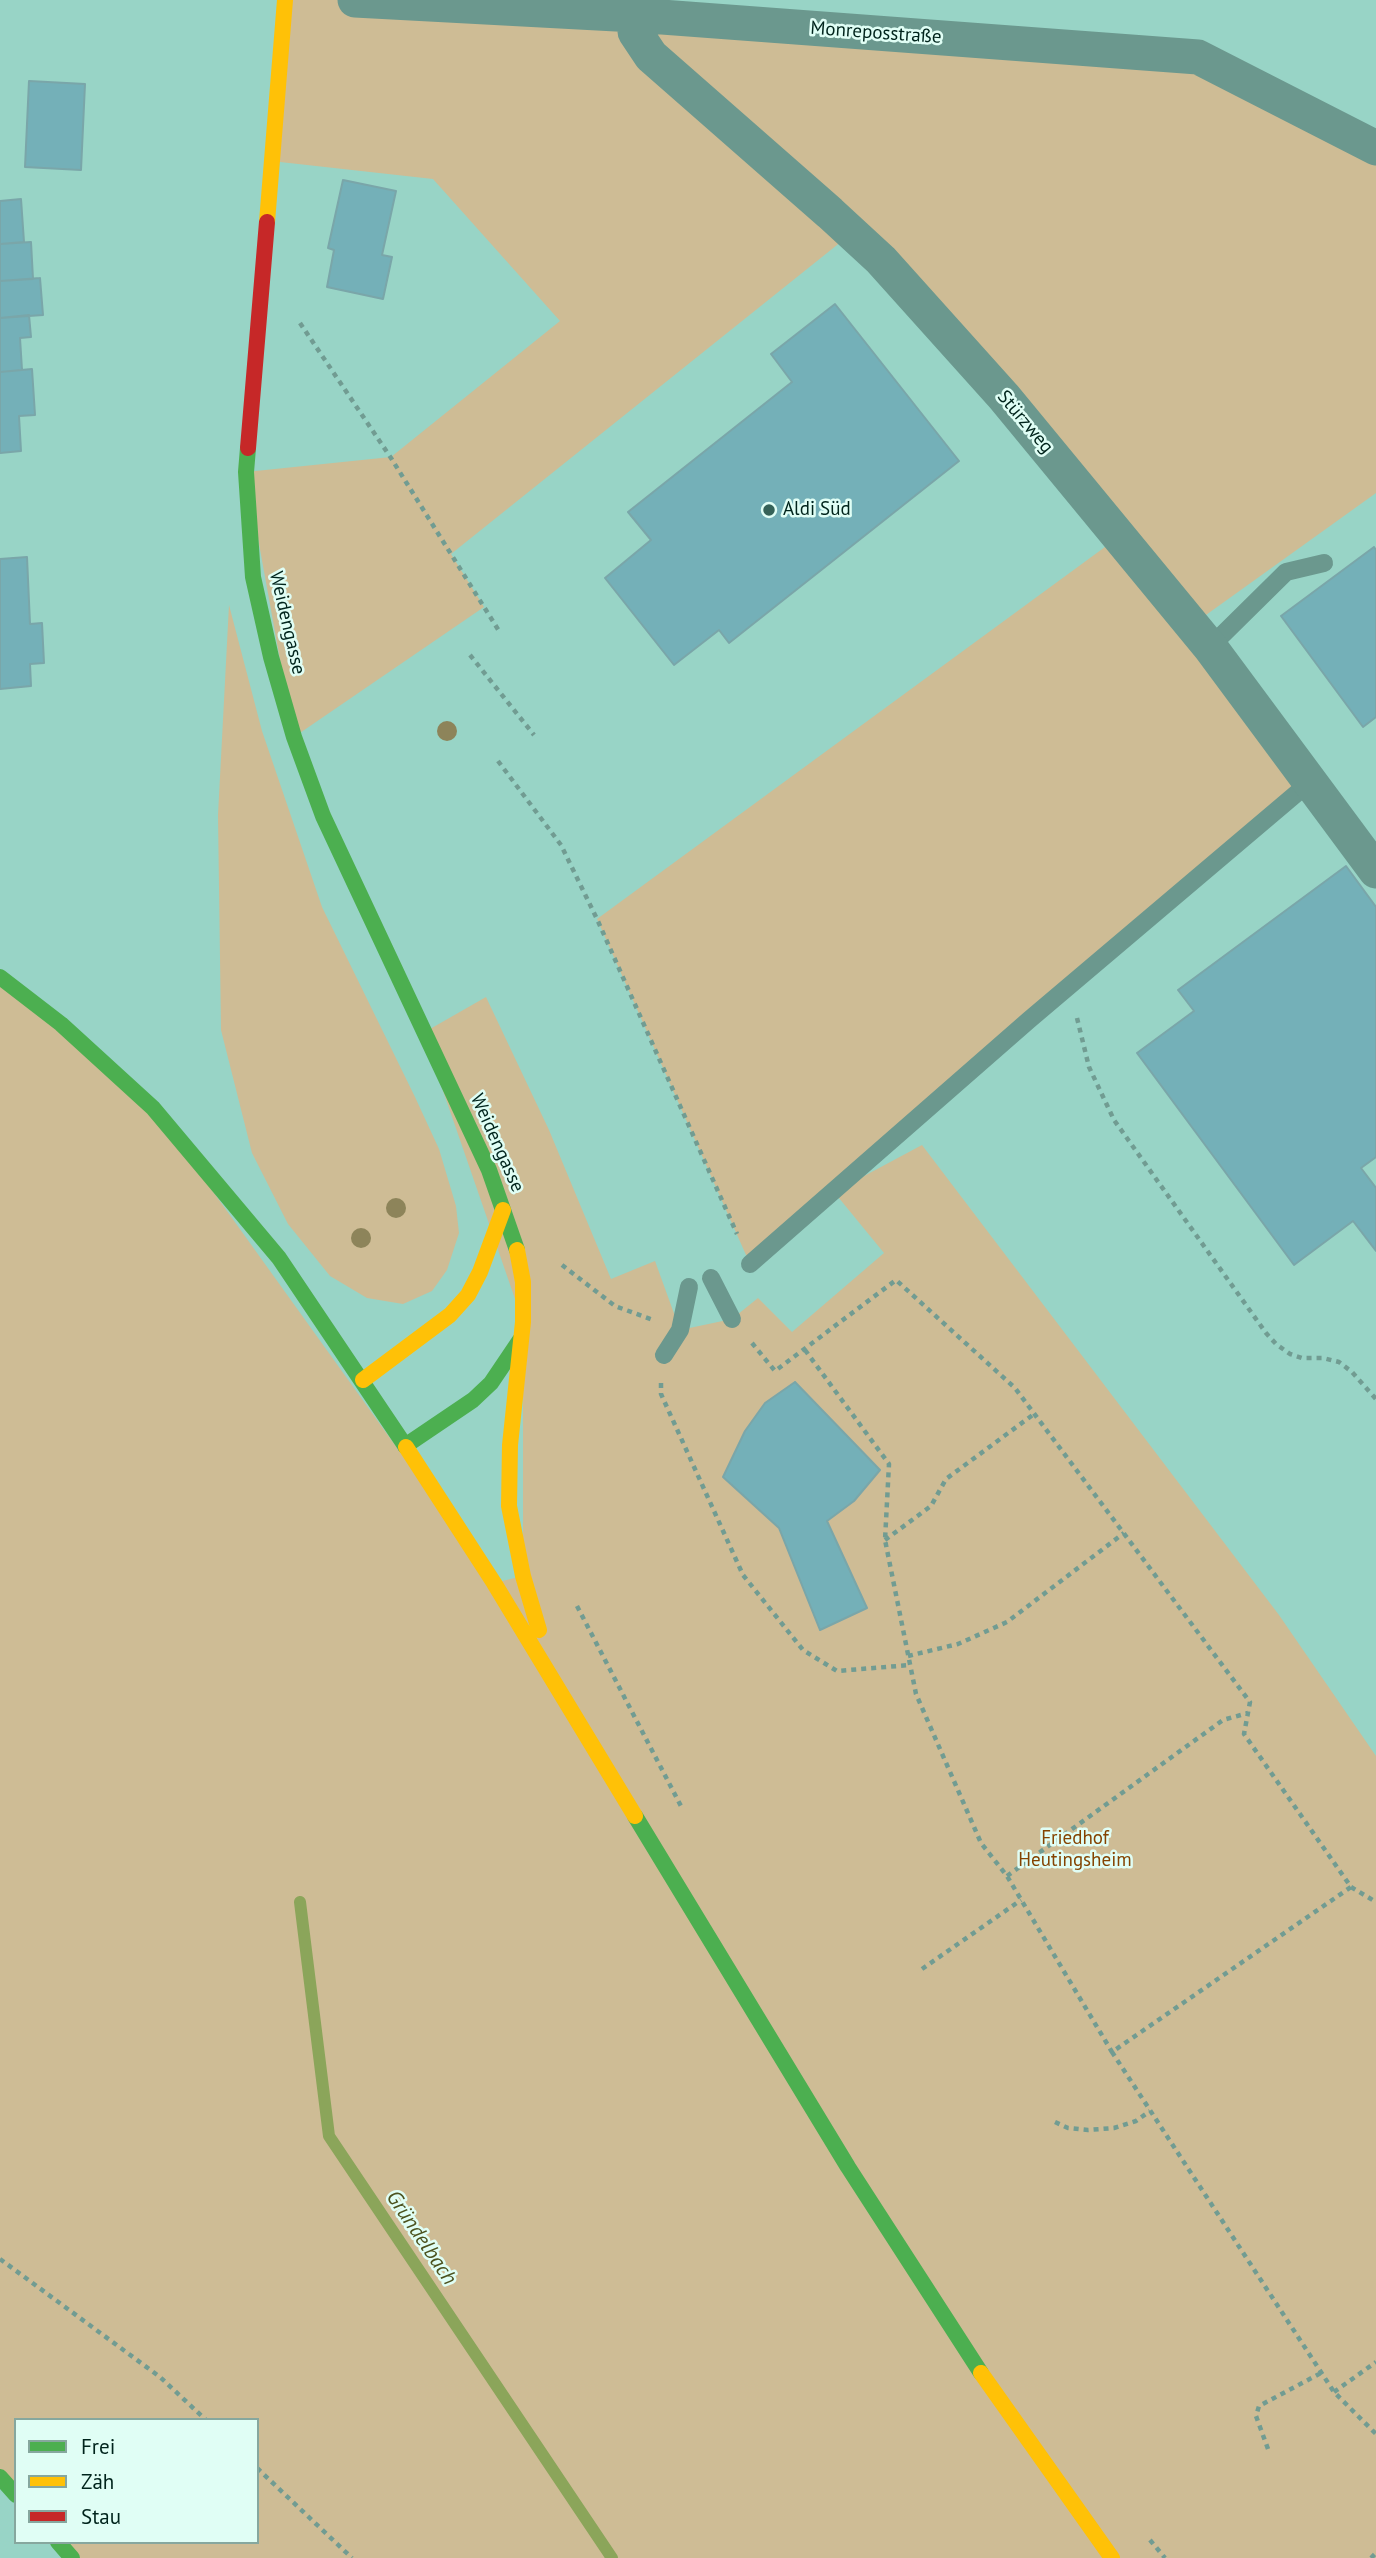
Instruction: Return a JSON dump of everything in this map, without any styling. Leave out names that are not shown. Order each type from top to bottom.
[{"type":"main road","name":"Weidengasse","points":[[285,0],[246,472],[253,577],[271,657],[294,737],[323,816],[488,1170],[516,1247],[523,1282],[522,1336],[510,1445],[509,1506],[523,1576],[540,1636],[581,1725]]},
{"type":"main road","points":[[0,977],[61,1024],[153,1108],[279,1258],[363,1380],[494,1583],[856,2178],[983,2376],[1112,2558]]},
{"type":"main road","name":"Weidengasse","points":[[363,1380],[450,1315],[468,1295],[480,1272],[503,1210]]},
{"type":"main road","points":[[405,1446],[473,1400],[491,1383],[522,1336]]},
{"type":"main road","points":[[0,2477],[14,2492]]},
{"type":"main road","points":[[60,2544],[72,2558]]},
{"type":"street","name":"Monreposstraße","points":[[355,0],[635,7],[1198,57],[1376,148]]},
{"type":"street","name":"Stürzweg","points":[[635,7],[635,32],[651,56],[853,233],[929,311],[1004,397],[1210,647],[1376,871]]},
{"type":"lane","points":[[1210,647],[1286,572],[1324,563]]},
{"type":"lane","points":[[750,1264],[1081,976],[1310,782]]},
{"type":"lane","points":[[711,1278],[732,1319]]},
{"type":"lane","points":[[664,1355],[680,1330],[689,1287]]},
{"type":"path","points":[[260,305],[298,321],[391,457],[499,631]]},
{"type":"path","points":[[470,655],[534,734]]},
{"type":"path","points":[[498,761],[561,845],[597,919],[750,1264]]},
{"type":"path","points":[[1081,976],[1076,1022],[1082,1048],[1102,1097],[1132,1147],[1276,1344],[1290,1354],[1303,1358],[1323,1358],[1339,1362],[1352,1372],[1376,1399]]},
{"type":"path","points":[[556,1261],[615,1306],[680,1330]]},
{"type":"path","points":[[732,1319],[775,1371],[895,1280],[1015,1388],[1250,1702],[1244,1734],[1351,1887],[1376,1902]]},
{"type":"path","points":[[805,1350],[889,1464],[884,1540],[916,1694],[981,1843],[1007,1876],[1112,2052],[1321,2373],[1334,2392],[1376,2434]]},
{"type":"path","points":[[664,1355],[661,1394],[743,1575],[803,1650],[837,1671],[910,1664]]},
{"type":"path","points":[[884,1540],[931,1506],[946,1479],[1034,1414]]},
{"type":"path","points":[[908,1656],[958,1644],[1007,1622],[1124,1533]]},
{"type":"path","points":[[576,1604],[685,1813]]},
{"type":"path","points":[[1007,1876],[1223,1720],[1248,1713]]},
{"type":"path","points":[[1112,2052],[1351,1887]]},
{"type":"path","points":[[922,1969],[1021,1900]]},
{"type":"path","points":[[1055,2122],[1068,2128],[1114,2128],[1136,2121],[1150,2111]]},
{"type":"path","points":[[0,2259],[160,2376],[204,2418]]},
{"type":"path","points":[[1334,2392],[1376,2362]]},
{"type":"path","points":[[1268,2449],[1256,2416],[1259,2406],[1321,2373]]},
{"type":"path","points":[[259,2470],[352,2558]]},
{"type":"path","points":[[1148,2538],[1165,2558]]},
{"type":"path","points":[[1371,2558],[1376,2553]]},
{"type":"green space","name":"Friedhof Heutingsheim","points":[[285,0],[355,0],[1198,57],[1376,148],[1376,493],[1192,625],[1310,782],[838,1190],[922,1145],[1279,1615],[1376,1756],[1376,2558],[72,2558],[60,2544],[259,2544],[259,2418],[14,2418],[14,2493],[0,2477],[0,979],[153,1108],[494,1583],[523,1576],[523,1322],[423,1033],[486,997],[549,1130],[611,1279],[655,1261],[680,1330],[732,1319],[758,1298],[792,1332],[884,1253],[834,1192],[750,1264],[597,919],[1120,536],[852,233],[451,554],[484,607],[294,737],[246,472],[391,457],[560,321],[433,179],[271,161]]},
{"type":"green space","points":[[229,605],[262,731],[322,907],[439,1149],[456,1206],[459,1233],[447,1270],[432,1291],[403,1304],[367,1298],[330,1276],[288,1224],[252,1153],[221,1030],[218,815]]},
{"type":"building","points":[[29,81],[85,84],[81,170],[25,167]]},
{"type":"building","points":[[343,180],[396,191],[382,255],[392,257],[383,299],[327,287],[334,250],[328,248]]},
{"type":"building","points":[[21,199],[24,242],[0,244],[0,201]]},
{"type":"building","points":[[31,242],[33,279],[0,281],[0,244]]},
{"type":"building","points":[[40,278],[43,315],[0,318],[0,281]]},
{"type":"building","points":[[835,304],[959,461],[729,643],[719,630],[674,665],[605,578],[651,540],[628,512],[792,382],[771,354]]},
{"type":"building","points":[[29,315],[31,337],[20,338],[22,370],[0,372],[0,318]]},
{"type":"building","points":[[32,369],[35,415],[19,416],[21,451],[0,453],[0,372]]},
{"type":"building","points":[[1374,547],[1376,717],[1363,727],[1281,616]]},
{"type":"building","points":[[27,557],[30,624],[42,623],[44,663],[30,664],[31,686],[0,689],[0,559]]},
{"type":"building","points":[[1346,866],[1376,907],[1376,1157],[1361,1168],[1376,1188],[1376,1251],[1353,1221],[1294,1265],[1137,1053],[1194,1011],[1178,990]]},
{"type":"building","points":[[795,1382],[880,1470],[854,1501],[827,1521],[867,1608],[820,1630],[779,1528],[723,1477],[745,1431],[765,1403]]},
{"type":"waterway","name":"Gründelbach","points":[[300,1902],[329,2136],[612,2558]]},
{"type":"traffic: fast","points":[[248,448],[246,472],[253,577],[271,657],[294,737],[323,816],[489,1170],[517,1250]]},
{"type":"traffic: fast","points":[[0,977],[61,1024],[153,1108],[279,1258],[406,1447]]},
{"type":"traffic: fast","points":[[405,1446],[473,1400],[491,1383],[520,1340]]},
{"type":"traffic: fast","points":[[635,1816],[848,2167],[981,2373]]},
{"type":"traffic: fast","points":[[0,2477],[14,2493]]},
{"type":"traffic: fast","points":[[60,2544],[72,2558]]},
{"type":"traffic: slow","points":[[267,222],[285,0]]},
{"type":"traffic: slow","points":[[363,1380],[450,1315],[468,1295],[480,1272],[503,1210]]},
{"type":"traffic: slow","points":[[517,1250],[523,1282],[523,1322],[510,1445],[509,1506],[523,1576],[539,1630]]},
{"type":"traffic: slow","points":[[406,1447],[494,1583],[635,1816]]},
{"type":"traffic: slow","points":[[981,2373],[1112,2558]]},
{"type":"traffic: jam","points":[[248,448],[267,222]]},
{"type":"place","name":"Aldi Süd","points":[[769,510]]}]
